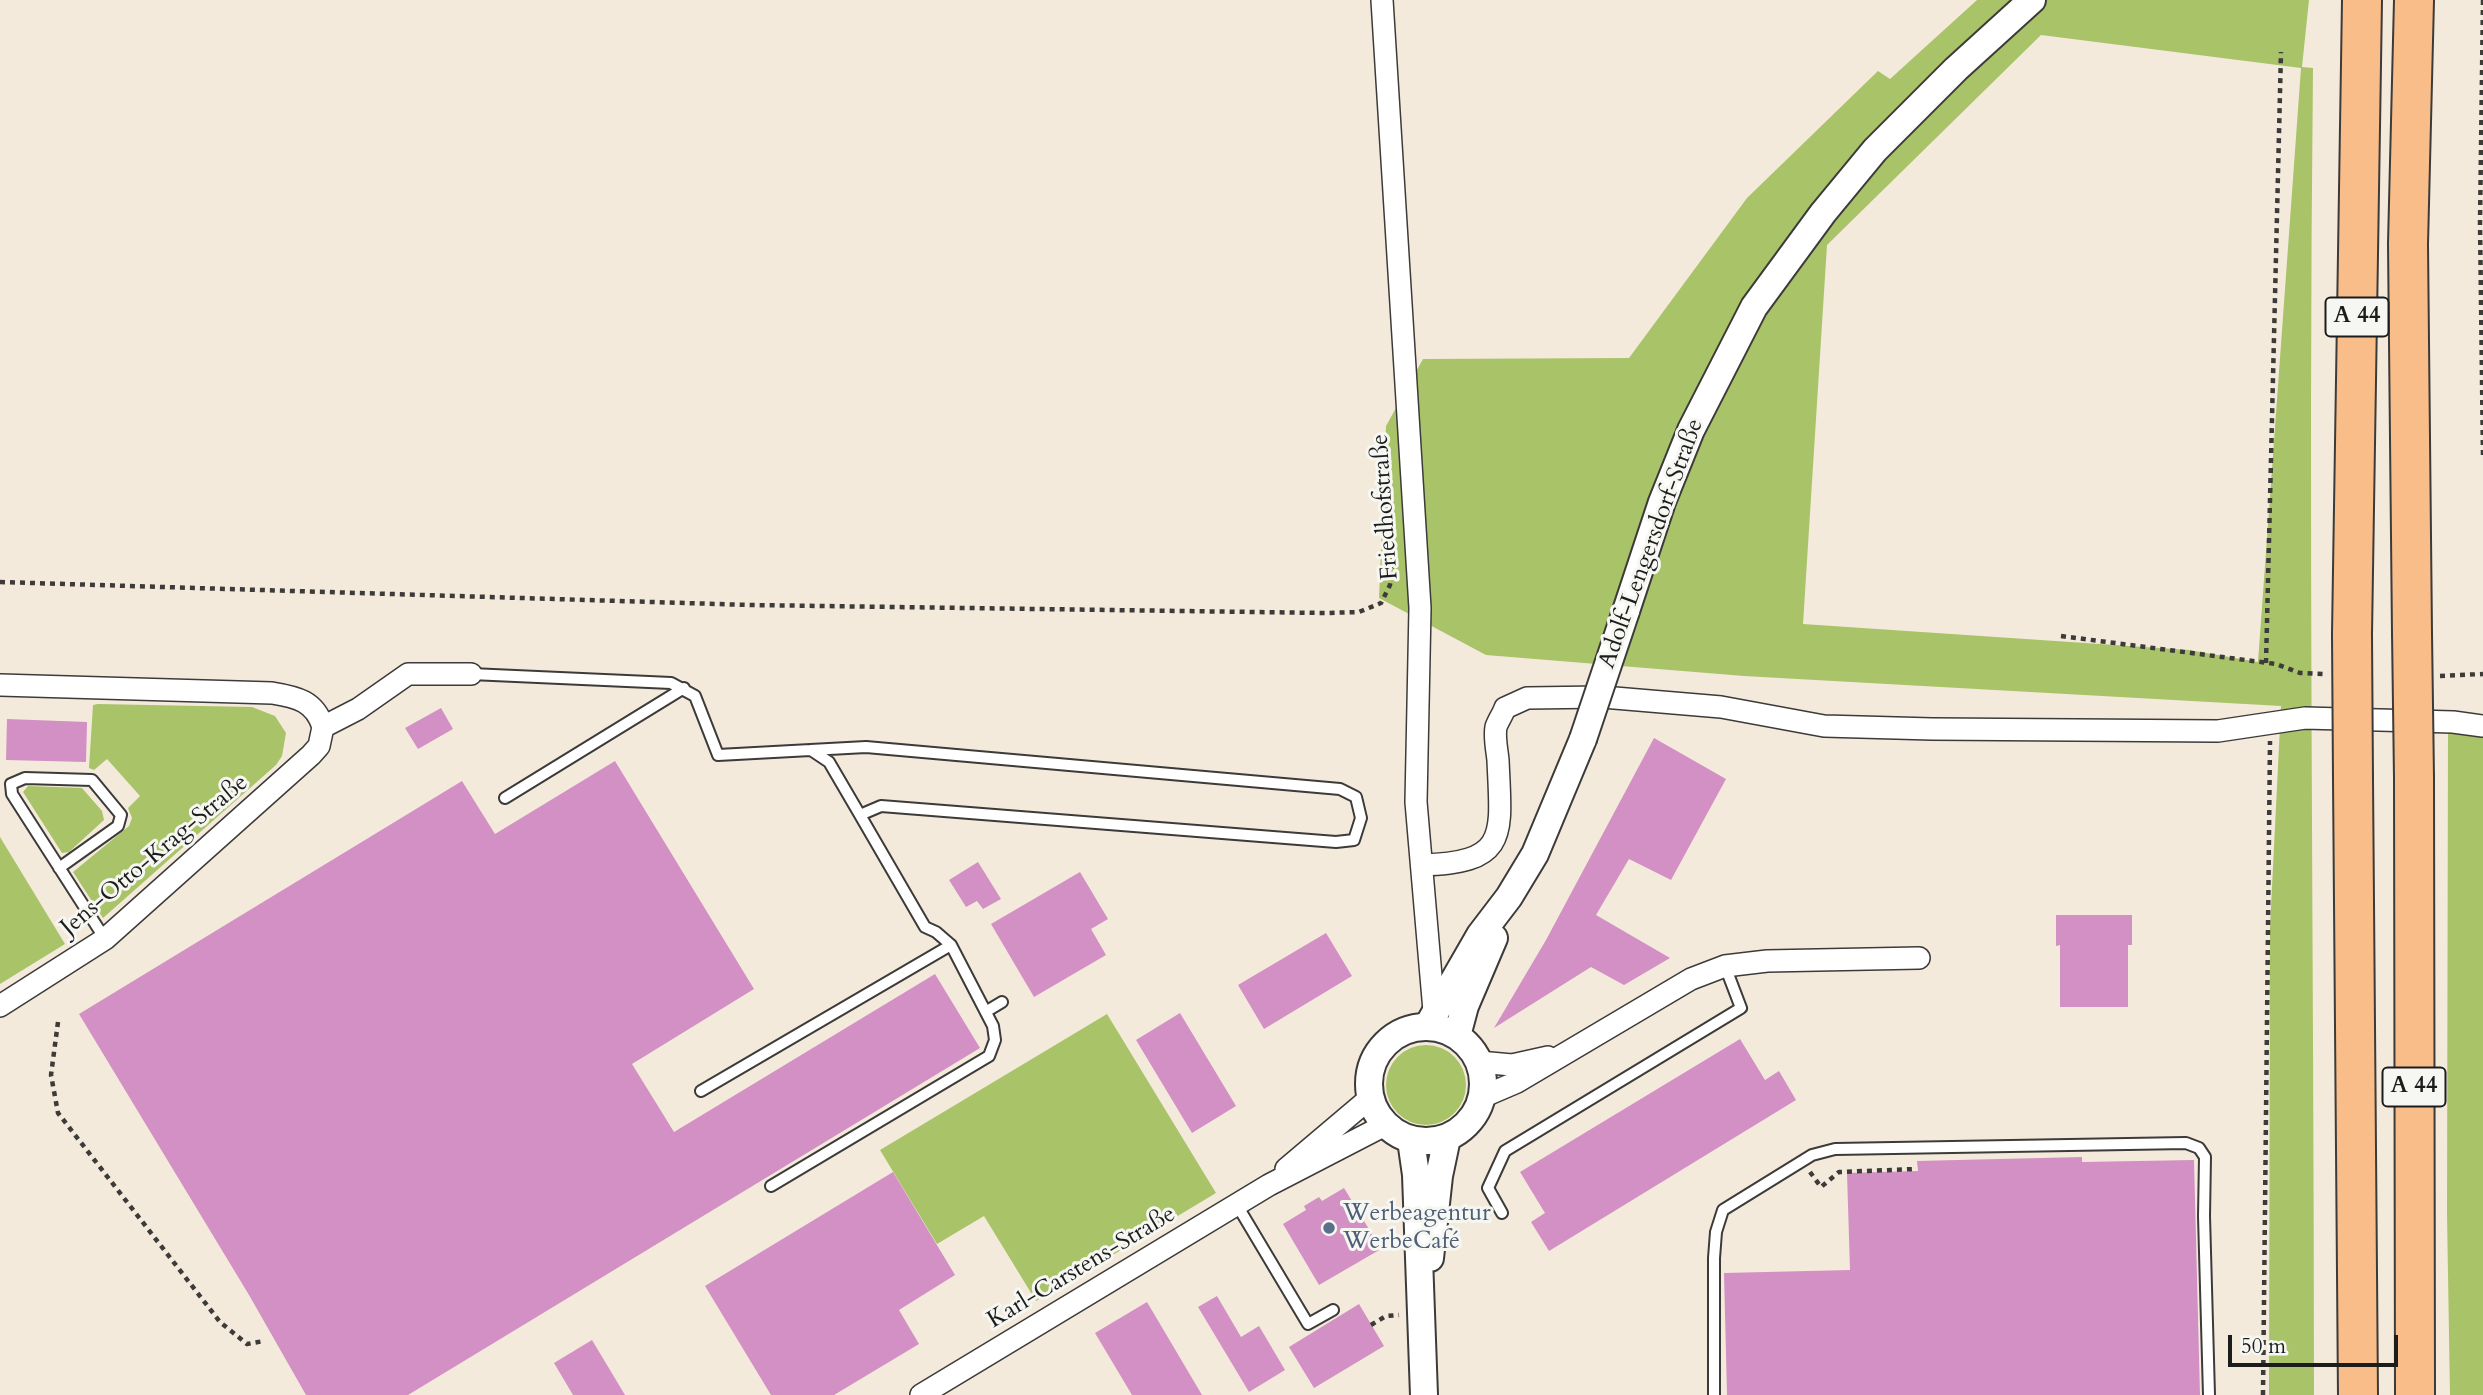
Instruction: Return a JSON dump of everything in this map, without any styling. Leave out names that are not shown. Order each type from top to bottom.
[{"type":"highway","name":"A 44","points":[[2357,1385],[2352,634],[2362,0]]},
{"type":"highway","name":"A 44","points":[[2414,0],[2408,244],[2414,778],[2415,1395]]},
{"type":"street","name":"Friedhofstraße","points":[[1382,0],[1419,608],[1416,803],[1431,1019]]},
{"type":"street","name":"Adolf-Lengersdorf-Straße","points":[[1431,1019],[1480,935],[1509,897],[1535,853],[1583,739],[1662,502],[1691,430],[1754,307],[1823,213],[1875,150],[1956,69],[2032,0]]},
{"type":"street","points":[[0,685],[272,693],[296,696],[313,706],[323,727],[358,709],[408,674],[471,674]]},
{"type":"street","points":[[1422,865],[1462,863],[1480,856],[1490,848],[1500,828],[1496,728],[1506,708],[1527,698],[1603,697],[1721,707],[1824,726],[2218,731],[2305,719],[2453,722],[2483,726]]},
{"type":"street","name":"Jens-Otto-Krag-Straße","points":[[0,1006],[105,939],[311,755],[319,746],[323,727]]},
{"type":"street","name":"Adolf-Lengersdorf-Straße","points":[[1457,1036],[1465,1006],[1509,897]]},
{"type":"street","points":[[1482,1097],[1517,1082],[1690,979],[1725,966],[1768,961],[1919,958]]},
{"type":"street","points":[[1431,1019],[1457,1036],[1470,1048],[1479,1062],[1483,1080],[1482,1097],[1469,1122],[1447,1138],[1429,1141],[1411,1140],[1385,1125],[1370,1098],[1368,1081],[1372,1064],[1381,1049],[1394,1037],[1431,1019]]},
{"type":"street","points":[[1479,1062],[1512,1065],[1567,1052]]},
{"type":"street","name":"Karl-Carstens-Straße","points":[[1269,1185],[1310,1146],[1370,1098]]},
{"type":"street","name":"Karl-Carstens-Straße","points":[[921,1395],[1269,1185],[1385,1125]]},
{"type":"street","points":[[1423,1315],[1447,1138]]},
{"type":"street","points":[[1411,1140],[1416,1175],[1424,1395]]},
{"type":"lane","points":[[471,674],[671,682],[695,696],[704,712],[718,755],[866,747],[1340,789],[1356,797],[1361,818],[1354,840],[1336,842],[881,806],[860,816]]},
{"type":"lane","points":[[505,797],[684,688]]},
{"type":"lane","points":[[771,1186],[989,1056],[995,1040],[987,1011],[951,945],[936,932],[925,927],[829,762],[811,750]]},
{"type":"lane","points":[[59,868],[113,830],[121,815],[92,780],[15,780],[10,788],[12,794],[59,868],[105,939]]},
{"type":"lane","points":[[701,1091],[951,945]]},
{"type":"lane","points":[[1503,1213],[1488,1188],[1505,1151],[1741,1008],[1725,966]]},
{"type":"lane","points":[[987,1011],[1002,1002]]},
{"type":"lane","points":[[1714,1395],[1714,1258],[1716,1232],[1723,1210],[1812,1155],[1835,1149],[2186,1143],[2199,1148],[2205,1157],[2209,1395]]},
{"type":"lane","points":[[1237,1205],[1308,1324],[1333,1310]]},
{"type":"path","points":[[2483,0],[2480,223],[2483,457]]},
{"type":"path","points":[[2266,663],[2281,52]]},
{"type":"path","points":[[0,582],[750,605],[1326,613],[1359,612],[1381,603],[1390,585],[1393,548]]},
{"type":"path","points":[[2061,636],[2266,663],[2300,673],[2326,674]]},
{"type":"path","points":[[2430,676],[2483,674]]},
{"type":"path","points":[[2263,1395],[2270,724]]},
{"type":"path","points":[[58,1021],[51,1074],[58,1114],[220,1322],[247,1344],[264,1341]]},
{"type":"path","points":[[1826,1183],[1839,1172],[1916,1169]]},
{"type":"green space","points":[[1977,0],[2309,0],[2302,67],[2313,68],[2311,566],[2314,1395],[2269,1395],[2270,927],[2281,706],[1744,676],[1486,655],[1379,598],[1386,426],[1423,359],[1629,358],[1747,198],[1878,71],[1890,79]],"holes":[[[2041,35],[2301,68],[2258,662],[2189,650],[1803,624],[1827,245]]]},
{"type":"green space","points":[[93,705],[252,707],[275,716],[286,733],[282,756],[276,765],[103,918],[73,872],[129,826],[132,818],[128,808],[140,796],[107,759],[94,770],[89,768]]},
{"type":"green space","points":[[2448,731],[2483,735],[2483,1395],[2450,1395],[2447,1214]]},
{"type":"green space","points":[[28,786],[82,788],[102,811],[104,820],[69,852],[62,853],[23,792]]},
{"type":"green space","points":[[0,837],[65,944],[0,984]]},
{"type":"green space","points":[[1107,1014],[1216,1193],[1036,1301],[984,1216],[937,1244],[880,1150]]},
{"type":"green space","points":[[1426,1045],[1441,1048],[1454,1057],[1463,1070],[1466,1085],[1463,1100],[1454,1113],[1441,1122],[1426,1125],[1411,1122],[1398,1113],[1389,1100],[1386,1085],[1389,1070],[1398,1057],[1411,1048]]},
{"type":"building","points":[[441,708],[453,729],[418,749],[405,728]]},
{"type":"building","points":[[7,719],[87,722],[86,762],[6,760]]},
{"type":"building","points":[[1654,738],[1726,779],[1671,880],[1629,859],[1596,915],[1670,958],[1624,985],[1591,967],[1494,1028],[1546,940]]},
{"type":"building","points":[[615,761],[754,989],[632,1064],[674,1132],[935,974],[980,1048],[408,1395],[306,1395],[249,1295],[79,1014],[462,781],[495,834]]},
{"type":"building","points":[[978,862],[1001,899],[983,909],[977,901],[966,907],[949,880]]},
{"type":"building","points":[[1080,872],[1108,919],[1091,929],[1106,955],[1034,997],[991,924]]},
{"type":"building","points":[[2056,915],[2132,915],[2132,945],[2128,945],[2128,1007],[2060,1007],[2060,945],[2056,946]]},
{"type":"building","points":[[1326,933],[1352,976],[1264,1029],[1238,985]]},
{"type":"building","points":[[1180,1013],[1236,1106],[1192,1133],[1136,1040]]},
{"type":"building","points":[[1740,1039],[1765,1080],[1779,1071],[1796,1100],[1549,1251],[1531,1222],[1545,1213],[1520,1172]]},
{"type":"building","points":[[2082,1157],[2082,1162],[2194,1160],[2200,1395],[1727,1395],[1724,1273],[1850,1270],[1847,1173],[1918,1171],[1917,1161]]},
{"type":"building","points":[[893,1172],[955,1275],[899,1310],[919,1344],[834,1395],[771,1395],[705,1286]]},
{"type":"building","points":[[1344,1188],[1381,1249],[1319,1285],[1283,1224],[1306,1210],[1304,1206],[1319,1197],[1322,1201]]},
{"type":"building","points":[[1217,1296],[1241,1337],[1259,1326],[1285,1370],[1249,1392],[1198,1307]]},
{"type":"building","points":[[1147,1302],[1202,1395],[1132,1395],[1095,1333]]},
{"type":"building","points":[[1359,1304],[1384,1346],[1314,1388],[1289,1347]]},
{"type":"building","points":[[592,1340],[625,1395],[573,1395],[554,1363]]},
{"type":"place","name":"Werbeagentur WerbeCafé","points":[[1329,1228]]}]
